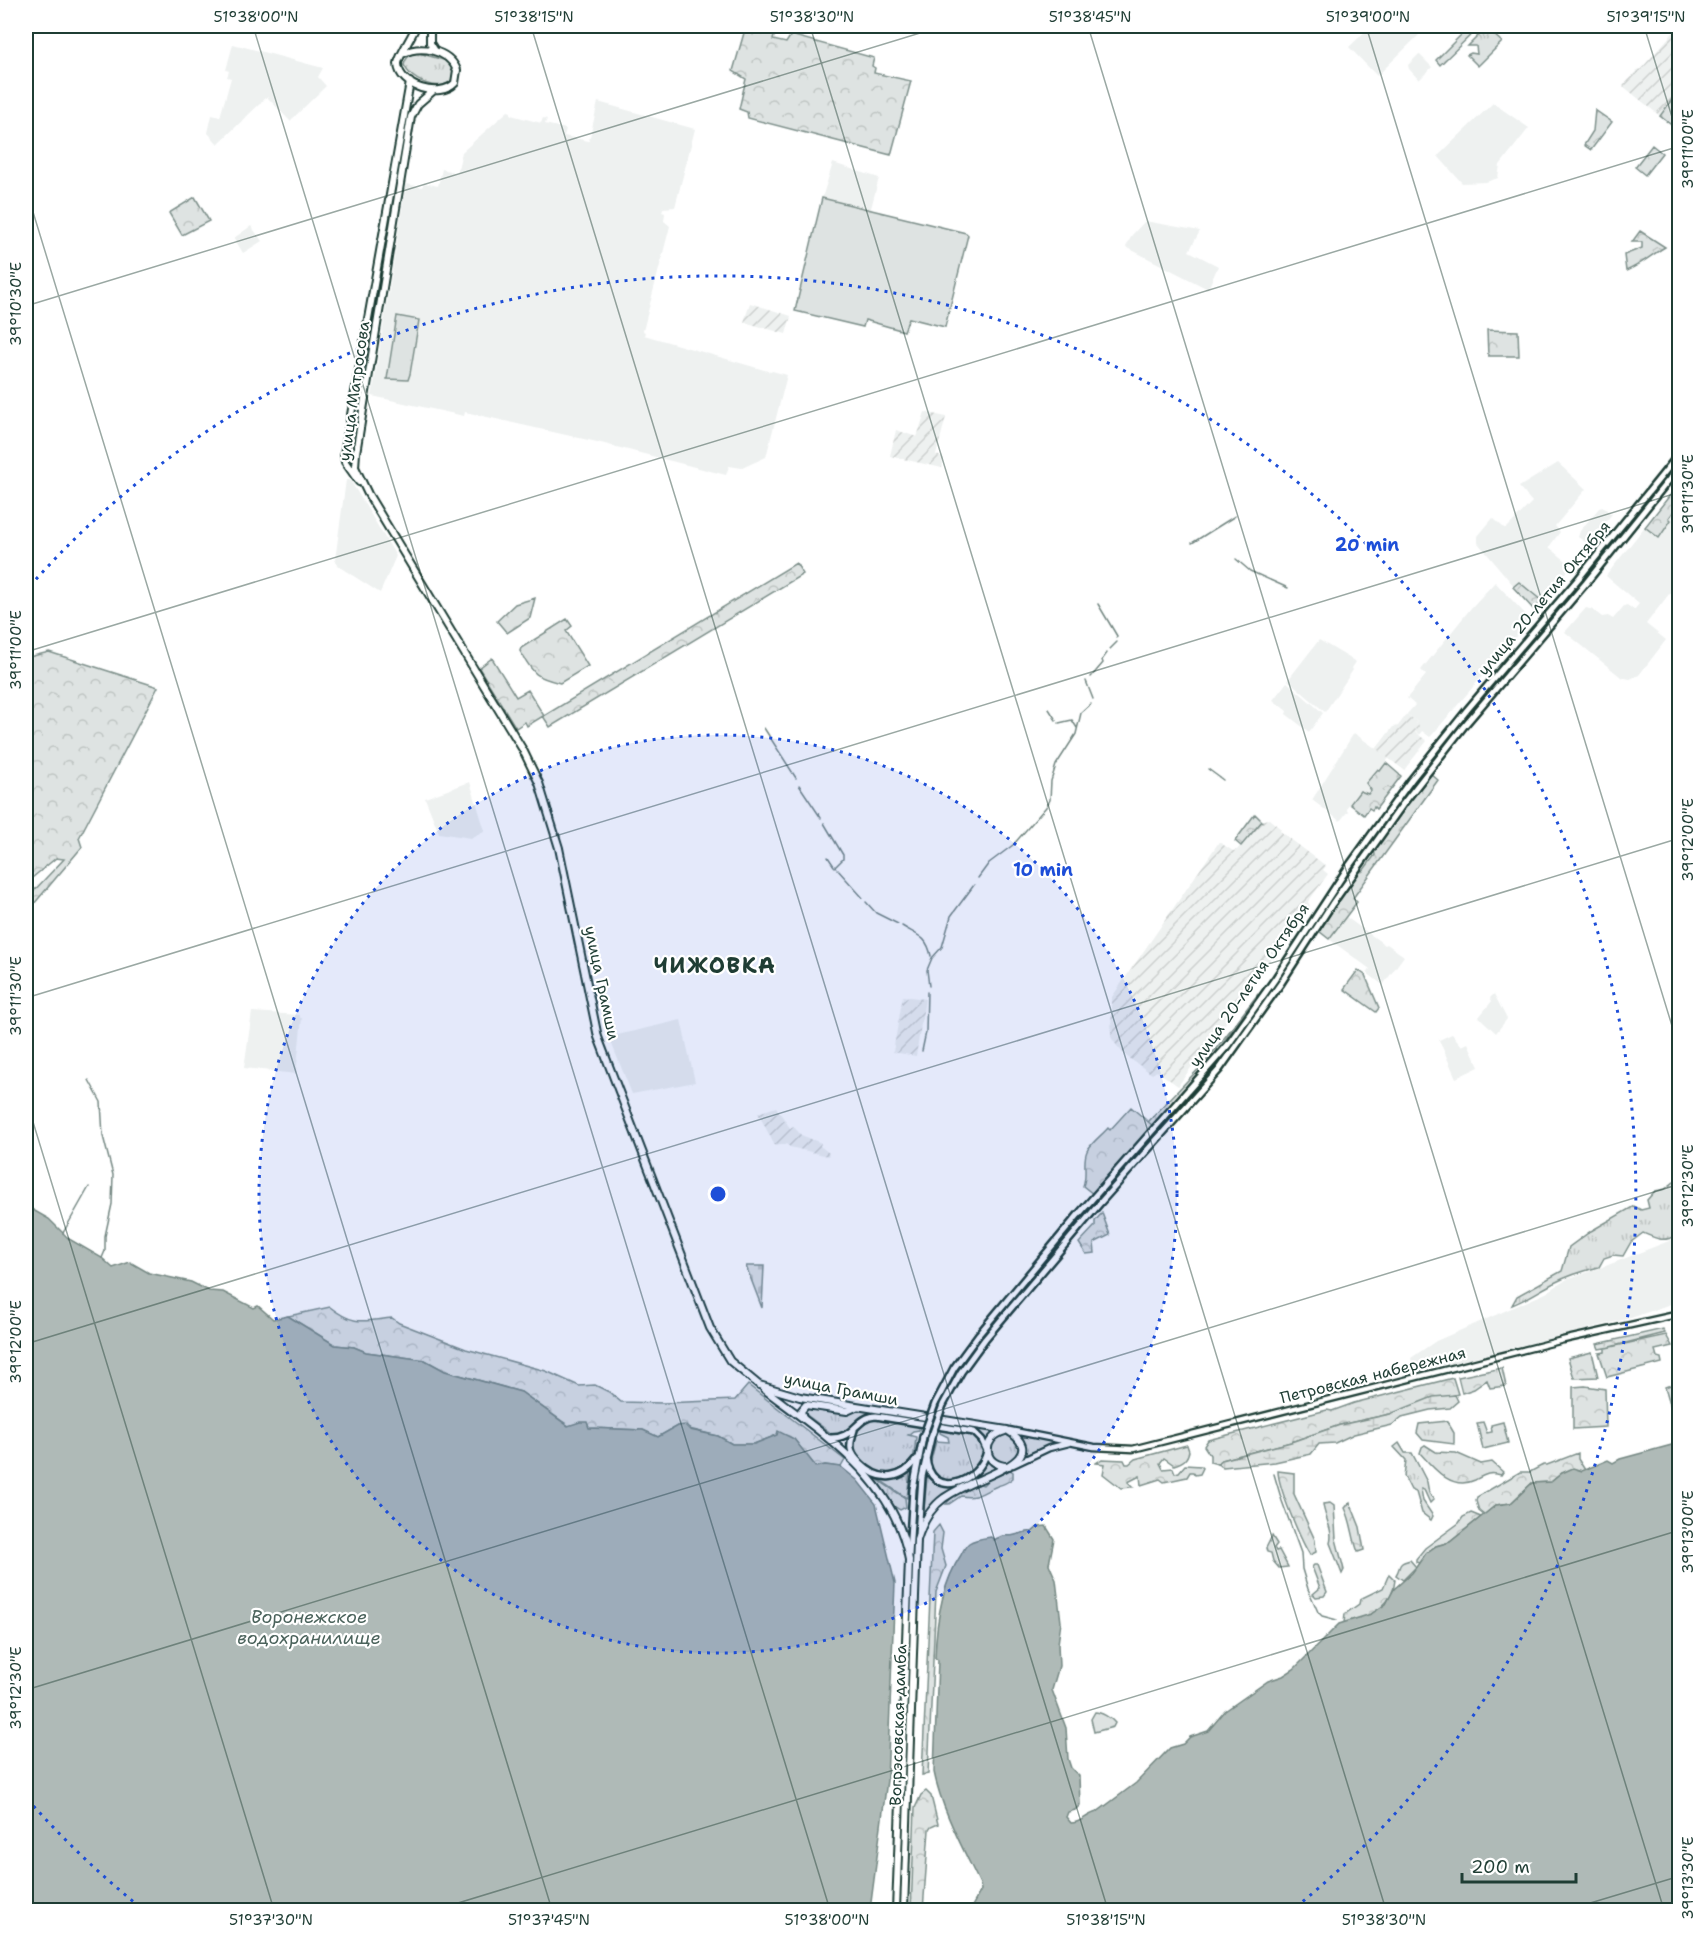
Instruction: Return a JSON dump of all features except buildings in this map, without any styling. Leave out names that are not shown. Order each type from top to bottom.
[{"type":"highway","points":[[416,26],[398,61],[399,69],[410,81],[423,89],[433,91]]},
{"type":"highway","points":[[430,26],[430,43],[435,51]]},
{"type":"highway","points":[[402,54],[419,49],[435,51]]},
{"type":"highway","name":"улица Матросова","points":[[368,494],[359,477],[355,462],[411,117],[418,104],[433,91],[452,86],[457,75],[452,61],[435,51]]},
{"type":"highway","name":"улица Матросова","points":[[368,494],[345,462],[344,454],[410,81]]},
{"type":"highway","points":[[382,235],[390,236]]},
{"type":"highway","name":"улица Грамши","points":[[368,494],[532,767],[544,797],[559,848],[597,1033],[606,1061],[710,1328],[730,1362],[759,1385],[800,1397],[933,1419]]},
{"type":"highway","name":"Вогрэсовская дамба","points":[[759,1385],[828,1438],[870,1479],[900,1524],[909,1560],[896,1911]]},
{"type":"highway","points":[[803,1419],[801,1411],[806,1405],[847,1411],[856,1406]]},
{"type":"highway","name":"Петровская набережная","points":[[933,1419],[1007,1430]]},
{"type":"highway","points":[[918,1540],[925,1520],[941,1500],[1012,1465],[1021,1455],[1022,1446],[1018,1438],[1007,1430],[993,1436],[987,1451],[990,1458],[997,1464],[1012,1465]]},
{"type":"highway","name":"Вогрэсовская дамба","points":[[904,1911],[918,1540]]},
{"type":"main road","name":"улица 20-летия Октября","points":[[909,1560],[912,1500],[918,1457],[935,1404],[954,1368],[979,1334],[1084,1209],[1228,1045],[1275,979],[1349,866],[1411,780],[1680,453]]},
{"type":"main road","points":[[1674,460],[1680,465]]},
{"type":"main road","name":"улица 20-летия Октября","points":[[918,1540],[921,1489],[926,1457],[943,1405],[961,1372],[985,1339],[1100,1203],[1219,1070],[1403,804],[1464,726],[1586,583],[1680,465]]},
{"type":"main road","points":[[1645,497],[1651,502]]},
{"type":"main road","name":"Петровская набережная","points":[[1007,1430],[1106,1448],[1133,1449],[1563,1340],[1680,1314]]},
{"type":"main road","points":[[828,1438],[842,1438],[865,1419],[876,1416],[971,1431],[982,1440],[987,1451],[980,1468],[964,1480],[949,1484],[940,1482],[931,1476],[927,1468],[926,1457]]},
{"type":"main road","points":[[854,1430],[851,1443],[852,1454],[875,1475],[889,1477],[897,1475],[910,1467],[918,1457]]},
{"type":"main road","name":"Петровская набережная","points":[[1012,1465],[1049,1448],[1072,1442]]},
{"type":"shaded area","points":[[1371,26],[1409,26],[1419,35],[1377,76],[1349,47]]},
{"type":"shaded area","points":[[1679,26],[1679,90],[1660,116],[1623,86]]},
{"type":"shaded area","points":[[233,44],[323,68],[318,77],[326,86],[290,121],[267,97],[218,144],[208,133],[212,115],[220,117],[231,78],[227,77],[229,71],[226,70]]},
{"type":"shaded area","points":[[1419,54],[1432,67],[1419,80],[1408,65]]},
{"type":"shaded area","points":[[598,102],[695,129],[675,207],[663,208],[662,212],[665,213],[664,221],[670,226],[643,331],[644,335],[787,375],[766,457],[742,468],[729,466],[726,475],[597,442],[465,412],[464,416],[372,396],[406,184],[422,187],[424,183],[438,186],[442,169],[457,173],[462,152],[508,111],[511,115],[541,123],[543,118],[547,119],[545,124],[566,129],[564,136],[589,141]]},
{"type":"shaded area","points":[[1493,103],[1529,128],[1500,165],[1498,178],[1486,182],[1462,183],[1438,156]]},
{"type":"shaded area","points":[[833,163],[879,178],[871,208],[873,211],[822,198]]},
{"type":"shaded area","points":[[1145,221],[1200,231],[1189,251],[1218,266],[1208,289],[1126,247],[1132,235]]},
{"type":"shaded area","points":[[251,226],[262,241],[243,253],[234,238]]},
{"type":"shaded area","points":[[750,303],[791,316],[786,334],[744,322]]},
{"type":"shaded area","points":[[925,412],[946,417],[936,455],[944,458],[942,468],[890,456],[896,430],[917,437]]},
{"type":"shaded area","points":[[1558,463],[1586,489],[1555,526],[1560,532],[1549,547],[1571,565],[1542,601],[1519,582],[1514,586],[1478,543],[1478,536],[1493,518],[1507,528],[1532,502],[1519,487]]},
{"type":"shaded area","points":[[346,480],[350,480],[396,556],[380,593],[338,566],[335,560]]},
{"type":"shaded area","points":[[1679,483],[1679,581],[1646,624],[1666,640],[1639,675],[1630,679],[1621,677],[1565,632],[1586,608],[1602,617],[1608,616],[1613,619],[1624,606],[1627,605],[1634,610],[1639,604],[1606,576]]},
{"type":"shaded area","points":[[1603,507],[1612,514],[1588,544],[1578,537],[1580,531],[1599,508]]},
{"type":"shaded area","points":[[1495,582],[1528,617],[1529,621],[1433,734],[1430,737],[1422,731],[1419,735],[1415,731],[1417,722],[1407,714],[1415,705],[1407,698],[1426,675],[1421,670]]},
{"type":"shaded area","points":[[1319,640],[1356,662],[1325,712],[1288,680]]},
{"type":"shaded area","points":[[1287,682],[1323,713],[1309,732],[1286,714],[1287,711],[1273,700]]},
{"type":"shaded area","points":[[1407,714],[1419,726],[1415,732],[1427,741],[1404,770],[1376,749],[1393,727],[1398,726]]},
{"type":"shaded area","points":[[1354,733],[1389,758],[1380,771],[1378,769],[1366,784],[1372,790],[1367,795],[1360,791],[1346,808],[1348,811],[1340,821],[1312,800]]},
{"type":"shaded area","points":[[470,782],[485,831],[471,838],[439,833],[425,798]]},
{"type":"shaded area","points":[[1269,819],[1281,829],[1280,831],[1326,866],[1323,870],[1328,874],[1308,902],[1310,906],[1178,1086],[1157,1071],[1152,1074],[1126,1056],[1117,1046],[1111,1037],[1112,997],[1219,842],[1233,851],[1237,850],[1263,820]]},
{"type":"shaded area","points":[[1346,917],[1404,956],[1383,985],[1367,973],[1370,969],[1329,939]]},
{"type":"shaded area","points":[[1494,994],[1507,1019],[1496,1033],[1479,1017],[1492,1001],[1490,998]]},
{"type":"shaded area","points":[[903,996],[925,999],[916,1056],[893,1052]]},
{"type":"shaded area","points":[[252,1012],[300,1015],[302,1018],[296,1074],[244,1068]]},
{"type":"shaded area","points":[[681,1020],[695,1082],[632,1094],[609,1037]]},
{"type":"shaded area","points":[[1452,1034],[1462,1046],[1468,1043],[1479,1067],[1456,1078],[1439,1040]]},
{"type":"shaded area","points":[[776,1107],[790,1128],[793,1126],[801,1135],[821,1143],[820,1146],[829,1153],[828,1156],[786,1144],[775,1146],[758,1113]]},
{"type":"shaded area","points":[[1679,1237],[1679,1301],[1631,1318],[1415,1372],[1411,1358],[1436,1341],[1546,1293],[1569,1278]]},
{"type":"green space","points":[[746,26],[777,26],[773,40],[786,43],[791,35],[874,58],[872,66],[875,68],[874,73],[911,81],[891,155],[748,118],[747,112],[739,109],[746,79],[733,71]]},
{"type":"green space","points":[[1463,26],[1480,26],[1440,65],[1436,60],[1466,30]]},
{"type":"green space","points":[[1487,27],[1494,31],[1492,33],[1502,42],[1478,66],[1467,55],[1477,54],[1476,46],[1468,46]]},
{"type":"green space","points":[[419,53],[447,61],[454,72],[451,81],[432,85],[412,76],[404,65],[409,56]]},
{"type":"green space","points":[[1679,90],[1679,131],[1660,116]]},
{"type":"green space","points":[[1595,110],[1612,122],[1591,150],[1584,145],[1593,131]]},
{"type":"green space","points":[[1652,145],[1662,153],[1645,175],[1635,167]]},
{"type":"green space","points":[[195,197],[209,221],[182,235],[169,213]]},
{"type":"green space","points":[[822,198],[968,235],[945,327],[909,318],[904,331],[865,320],[863,327],[795,311]]},
{"type":"green space","points":[[1640,231],[1665,247],[1626,271],[1624,255],[1642,248],[1642,242],[1632,242]]},
{"type":"green space","points":[[397,316],[419,320],[408,380],[387,379]]},
{"type":"green space","points":[[1487,330],[1518,331],[1519,356],[1488,356]]},
{"type":"green space","points":[[1678,485],[1679,510],[1674,511],[1669,518],[1671,520],[1659,538],[1645,527]]},
{"type":"green space","points":[[796,563],[803,574],[550,727],[543,716],[527,726],[525,722],[516,728],[479,668],[492,658],[516,697],[528,690],[544,716]]},
{"type":"green space","points":[[1519,582],[1542,601],[1534,610],[1513,587]]},
{"type":"green space","points":[[535,598],[530,618],[507,633],[497,621],[515,604]]},
{"type":"green space","points":[[567,619],[572,626],[566,631],[588,666],[560,683],[535,673],[520,651],[521,648]]},
{"type":"green space","points":[[49,652],[158,687],[79,838],[82,847],[26,911],[27,898],[64,859],[56,858],[26,883],[26,654],[29,657]]},
{"type":"green space","points":[[1386,763],[1401,776],[1376,809],[1369,808],[1364,815],[1350,804],[1360,791],[1368,794],[1371,790],[1366,783]]},
{"type":"green space","points":[[1430,773],[1438,780],[1353,898],[1357,902],[1329,939],[1319,931],[1359,870],[1363,871],[1375,855],[1374,848]]},
{"type":"green space","points":[[1255,814],[1262,821],[1241,846],[1235,841]]},
{"type":"green space","points":[[1358,970],[1365,975],[1379,1008],[1376,1012],[1344,989]]},
{"type":"green space","points":[[1258,994],[1207,1065],[1112,1171],[1109,1166],[1208,1059]]},
{"type":"green space","points":[[1131,1107],[1153,1126],[1093,1194],[1083,1186],[1087,1151]]},
{"type":"green space","points":[[1679,1178],[1679,1235],[1661,1239],[1643,1233],[1631,1242],[1623,1256],[1613,1255],[1604,1258],[1599,1267],[1565,1278],[1512,1305],[1517,1296],[1562,1271],[1569,1247],[1634,1206],[1641,1210],[1649,1208],[1647,1200],[1655,1191],[1665,1189]]},
{"type":"green space","points":[[1102,1213],[1110,1235],[1094,1243],[1095,1253],[1086,1254],[1079,1243],[1095,1226],[1095,1221]]},
{"type":"green space","points":[[746,1266],[764,1266],[762,1308]]},
{"type":"green space","points":[[330,1307],[353,1320],[392,1318],[399,1323],[466,1349],[546,1371],[579,1386],[595,1385],[609,1392],[621,1402],[735,1400],[748,1385],[845,1460],[841,1467],[825,1465],[816,1467],[794,1439],[778,1432],[777,1435],[754,1444],[732,1444],[718,1436],[677,1426],[658,1437],[643,1430],[589,1428],[588,1425],[569,1426],[521,1392],[445,1371],[425,1360],[366,1352],[354,1347],[335,1345],[288,1316]]},
{"type":"green space","points":[[1663,1329],[1665,1333],[1606,1348],[1666,1335],[1672,1346],[1655,1350],[1662,1363],[1607,1377],[1599,1353],[1605,1352],[1605,1348],[1599,1349],[1597,1344]]},
{"type":"green space","points":[[1592,1352],[1598,1377],[1574,1378],[1568,1358]]},
{"type":"green space","points":[[1502,1368],[1506,1386],[1490,1388],[1487,1380],[1474,1389],[1462,1393],[1458,1377]]},
{"type":"green space","points":[[1453,1378],[1458,1394],[1390,1414],[1340,1425],[1291,1442],[1222,1460],[1217,1464],[1210,1462],[1210,1455],[1204,1446],[1208,1440],[1327,1410],[1332,1411],[1354,1403]]},
{"type":"green space","points":[[1679,1382],[1679,1405],[1671,1407],[1665,1387]]},
{"type":"green space","points":[[1573,1387],[1605,1389],[1606,1427],[1573,1429]]},
{"type":"green space","points":[[1455,1395],[1458,1401],[1450,1408],[1402,1417],[1392,1425],[1354,1434],[1335,1443],[1319,1444],[1311,1454],[1275,1462],[1223,1467],[1217,1464],[1222,1460],[1291,1442],[1340,1425],[1390,1414],[1433,1397]]},
{"type":"green space","points":[[807,1407],[850,1413],[859,1409],[997,1431],[986,1443],[972,1430],[869,1413],[843,1433],[832,1434],[804,1413]]},
{"type":"green space","points":[[879,1418],[920,1425],[919,1430],[908,1435],[916,1437],[911,1463],[891,1474],[878,1473],[866,1467],[857,1457],[852,1446],[858,1430],[868,1422]]},
{"type":"green space","points":[[1447,1421],[1454,1433],[1454,1444],[1423,1440],[1417,1433],[1419,1424]]},
{"type":"green space","points":[[1483,1422],[1487,1433],[1492,1432],[1491,1425],[1503,1422],[1508,1443],[1483,1449],[1477,1423]]},
{"type":"green space","points":[[941,1429],[970,1433],[978,1438],[984,1450],[984,1458],[971,1473],[959,1480],[947,1482],[938,1478],[929,1467],[936,1441],[949,1442],[948,1437],[940,1433]]},
{"type":"green space","points":[[1004,1435],[1014,1439],[1018,1449],[1014,1459],[1004,1463],[994,1459],[990,1449],[994,1439]]},
{"type":"green space","points":[[1020,1436],[1056,1442],[1024,1456],[1025,1446]]},
{"type":"green space","points":[[1399,1443],[1405,1453],[1412,1453],[1427,1482],[1429,1493],[1434,1499],[1430,1503],[1424,1490],[1421,1489],[1423,1501],[1433,1516],[1431,1520],[1422,1513],[1416,1492],[1411,1490],[1404,1476],[1406,1460],[1394,1447]]},
{"type":"green space","points":[[1187,1445],[1189,1451],[1182,1462],[1174,1465],[1164,1458],[1160,1463],[1163,1469],[1173,1468],[1175,1473],[1185,1465],[1201,1466],[1203,1468],[1200,1474],[1195,1475],[1190,1472],[1187,1477],[1164,1482],[1160,1479],[1141,1485],[1140,1476],[1128,1482],[1133,1487],[1121,1488],[1103,1474],[1105,1464],[1096,1463],[1102,1459],[1124,1460],[1126,1464],[1129,1464],[1135,1459]]},
{"type":"green space","points":[[1425,1445],[1436,1452],[1456,1453],[1481,1464],[1492,1462],[1503,1472],[1501,1475],[1487,1474],[1467,1483],[1451,1481],[1437,1471],[1420,1453]]},
{"type":"green space","points":[[1578,1453],[1578,1459],[1585,1470],[1562,1473],[1551,1482],[1532,1483],[1511,1503],[1496,1505],[1484,1515],[1479,1511],[1477,1497],[1520,1472],[1530,1472]]},
{"type":"green space","points":[[987,1461],[998,1468],[944,1495],[923,1518],[927,1477],[943,1485],[958,1485],[975,1476]]},
{"type":"green space","points":[[1010,1470],[1013,1472],[1013,1478],[1005,1483],[975,1496],[961,1496],[946,1504],[953,1496],[980,1484],[983,1485]]},
{"type":"green space","points":[[910,1471],[907,1498],[877,1478],[894,1478]]},
{"type":"green space","points":[[1278,1471],[1294,1473],[1294,1494],[1315,1540],[1316,1552],[1310,1555],[1291,1514]]},
{"type":"green space","points":[[872,1476],[905,1498],[906,1507],[900,1510],[895,1507]]},
{"type":"green space","points":[[1350,1502],[1360,1527],[1364,1550],[1358,1552],[1345,1508]]},
{"type":"green space","points":[[1330,1503],[1334,1506],[1336,1539],[1344,1570],[1342,1574],[1330,1543],[1331,1533],[1323,1504]]},
{"type":"green space","points":[[1471,1513],[1481,1517],[1450,1542],[1436,1546],[1426,1553],[1419,1563],[1416,1562],[1425,1548]]},
{"type":"green space","points":[[939,1525],[943,1533],[941,1549],[946,1566],[936,1592],[928,1774],[922,1775],[933,1532]]},
{"type":"green space","points":[[1272,1536],[1277,1544],[1274,1548],[1276,1551],[1279,1550],[1288,1567],[1279,1568],[1273,1561],[1271,1553],[1267,1552],[1266,1548]]},
{"type":"green space","points":[[1410,1560],[1416,1567],[1403,1580],[1396,1575],[1401,1564]]},
{"type":"green space","points":[[1317,1565],[1327,1592],[1324,1596],[1316,1597],[1313,1594],[1320,1588],[1312,1567]]},
{"type":"green space","points":[[1389,1574],[1395,1580],[1390,1597],[1385,1604],[1371,1614],[1344,1623],[1345,1614],[1359,1604],[1360,1599],[1383,1588]]},
{"type":"green space","points":[[1095,1712],[1111,1719],[1115,1723],[1113,1727],[1094,1732],[1091,1719]]},
{"type":"green space","points":[[926,1791],[931,1796],[938,1824],[929,1830],[923,1910],[911,1910],[915,1808],[921,1795]]},
{"type":"water","name":"Воронежское водохранилище","points":[[26,1206],[49,1219],[69,1239],[102,1258],[113,1268],[130,1262],[149,1273],[191,1282],[209,1291],[223,1292],[254,1308],[258,1306],[273,1319],[288,1316],[335,1345],[354,1347],[366,1352],[425,1360],[445,1371],[521,1392],[568,1426],[587,1422],[589,1428],[643,1430],[658,1437],[677,1426],[685,1425],[690,1430],[718,1436],[732,1444],[754,1444],[777,1435],[778,1431],[794,1439],[816,1467],[825,1465],[841,1467],[857,1480],[876,1504],[895,1583],[887,1780],[870,1910],[26,1910]]},
{"type":"water","points":[[1679,1443],[1679,1910],[970,1910],[981,1890],[980,1884],[948,1815],[934,1772],[938,1660],[935,1658],[938,1618],[949,1579],[969,1543],[983,1538],[991,1537],[994,1540],[1004,1536],[1032,1532],[1038,1527],[1046,1526],[1054,1539],[1049,1564],[1056,1580],[1061,1622],[1058,1644],[1059,1666],[1052,1690],[1066,1728],[1068,1759],[1071,1768],[1079,1776],[1080,1805],[1068,1812],[1066,1817],[1071,1823],[1075,1823],[1097,1812],[1136,1783],[1170,1748],[1183,1744],[1190,1737],[1208,1731],[1225,1711],[1268,1681],[1294,1669],[1339,1624],[1371,1614],[1386,1604],[1394,1589],[1412,1573],[1426,1553],[1436,1546],[1450,1542],[1496,1505],[1511,1503],[1532,1483],[1551,1482],[1573,1468],[1582,1471],[1608,1460],[1613,1463]]},
{"type":"waterway","points":[[1192,543],[1235,516]]},
{"type":"waterway","points":[[1236,559],[1250,571],[1288,588]]},
{"type":"waterway","points":[[1098,604],[1117,636],[1116,638]]},
{"type":"waterway","points":[[1110,649],[1117,642]]},
{"type":"waterway","points":[[1091,677],[1103,663],[1102,660],[1107,653]]},
{"type":"waterway","points":[[1086,681],[1093,699]]},
{"type":"waterway","points":[[978,878],[989,863],[1013,845],[1046,807],[1050,800],[1051,781],[1056,765],[1076,734],[1081,713],[1091,704]]},
{"type":"waterway","points":[[1049,709],[1056,720]]},
{"type":"waterway","points":[[1059,723],[1072,720],[1077,728]]},
{"type":"waterway","points":[[764,728],[796,778]]},
{"type":"waterway","points":[[1208,769],[1223,780]]},
{"type":"waterway","points":[[799,785],[821,818]]},
{"type":"waterway","points":[[824,823],[843,855],[843,859],[835,867]]},
{"type":"waterway","points":[[828,857],[834,866]]},
{"type":"waterway","points":[[837,869],[863,898]]},
{"type":"waterway","points":[[929,986],[927,970],[932,958],[942,947],[951,916],[974,885]]},
{"type":"waterway","points":[[866,902],[876,913],[898,924]]},
{"type":"waterway","points":[[902,926],[924,940],[931,956]]},
{"type":"waterway","points":[[922,1051],[926,1032],[927,992]]},
{"type":"waterway","points":[[89,1080],[101,1102],[103,1136],[113,1175],[112,1204],[102,1258]]},
{"type":"waterway","points":[[63,1233],[89,1187]]},
{"type":"waterway","points":[[1274,1474],[1301,1553],[1302,1569],[1308,1589],[1318,1612],[1322,1616],[1337,1620]]},
{"type":"district","name":"ЧИЖОВКА","points":[[715,965]]}]
